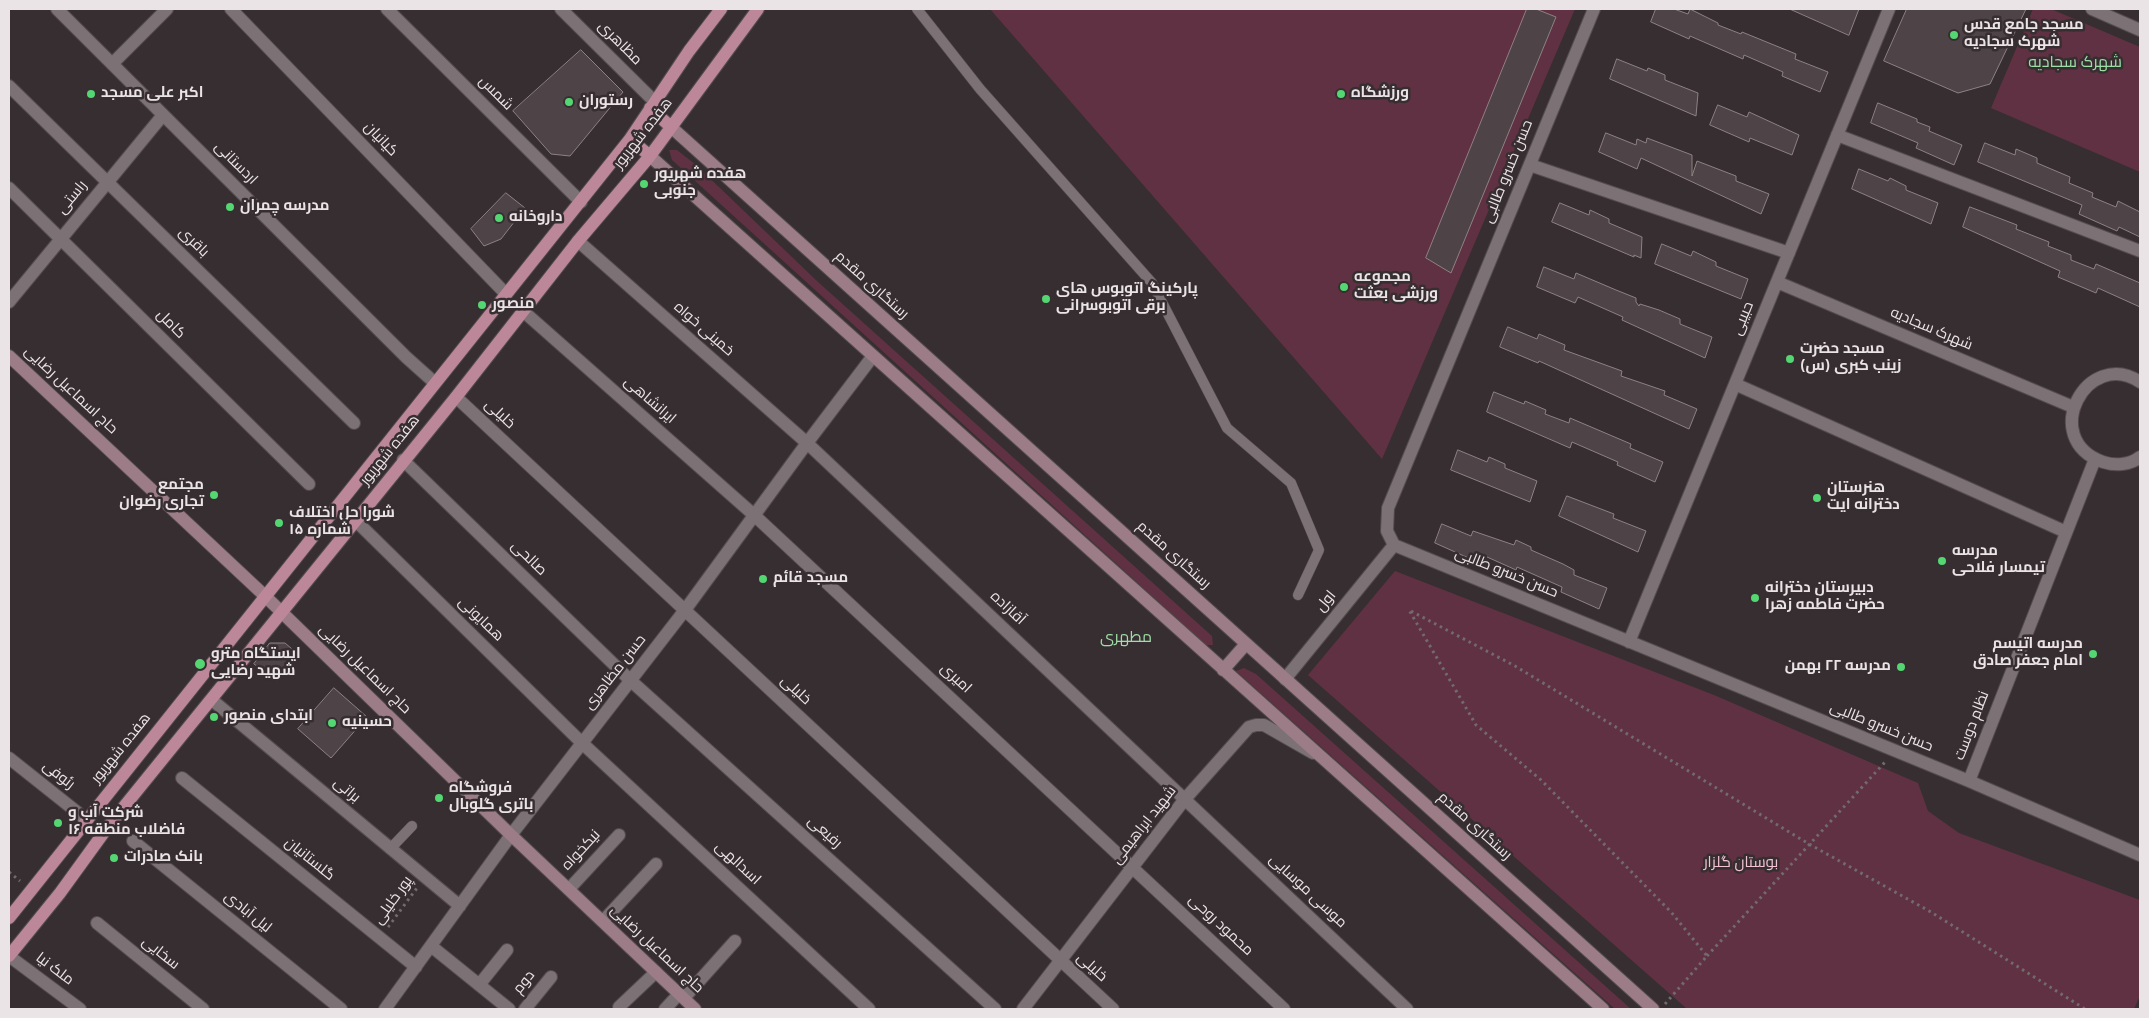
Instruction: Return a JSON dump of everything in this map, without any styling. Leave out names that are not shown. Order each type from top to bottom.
[{"type":"main road","name":"هفده شهریور","points":[[9,918],[630,139],[689,51],[721,9]]},
{"type":"main road","name":"هفده شهریور","points":[[9,956],[60,893],[110,824],[356,521],[578,241],[650,156],[758,9]]},
{"type":"main road","points":[[653,105],[671,127]]},
{"type":"main road","name":"رستگاری مقدم","points":[[671,127],[1653,1009]]},
{"type":"main road","points":[[630,139],[1603,1009]]},
{"type":"main road","name":"حاج اسماعیل رضایی","points":[[9,356],[265,596],[568,890],[695,1009]]},
{"type":"main road","points":[[1223,670],[1246,644]]},
{"type":"street","name":"اردستانی","points":[[57,9],[399,350],[435,383]]},
{"type":"street","points":[[112,64],[167,9]]},
{"type":"street","name":"کیانیان","points":[[231,9],[506,294]]},
{"type":"street","name":"شمس","points":[[387,9],[580,202]]},
{"type":"street","name":"مظاهری","points":[[561,9],[653,105]]},
{"type":"street","name":"حسن خسرو طالبی","points":[[1594,9],[1388,508],[1387,532],[1394,545],[1969,781],[2140,855]]},
{"type":"street","name":"حبیبی","points":[[1629,642],[1890,9]]},
{"type":"street","points":[[2092,9],[2140,30]]},
{"type":"street","name":"باقری","points":[[9,86],[354,423]]},
{"type":"street","name":"راستی","points":[[9,302],[163,115]]},
{"type":"street","points":[[1837,135],[2140,251]]},
{"type":"street","points":[[1530,165],[1789,253]]},
{"type":"street","name":"کامل","points":[[9,188],[309,484]]},
{"type":"street","name":"خمینی خواه","points":[[578,241],[807,443]]},
{"type":"street","name":"شهرک سجادیه","points":[[1777,282],[2073,407]]},
{"type":"street","name":"ایرانشاهی","points":[[523,311],[754,515]]},
{"type":"street","name":"حسن مظاهری","points":[[385,1009],[511,835],[685,610],[873,356]]},
{"type":"street","points":[[2139,376],[2105,376],[2091,382],[2080,393],[2073,407],[2072,423],[2075,438],[2083,450],[2095,459],[2108,464],[2123,464],[2140,457]]},
{"type":"street","points":[[1735,384],[2066,532]]},
{"type":"street","name":"خلیلی","points":[[456,396],[1113,1009]]},
{"type":"street","name":"آقازاده","points":[[807,443],[1185,799]]},
{"type":"street","name":"نظام دوست","points":[[1969,781],[2095,459]]},
{"type":"street","name":"صالحی","points":[[403,460],[630,680]]},
{"type":"street","name":"امیری","points":[[754,515],[1133,867]]},
{"type":"street","name":"همایونی","points":[[356,521],[582,743]]},
{"type":"street","name":"اول","points":[[1285,679],[1394,545]]},
{"type":"street","name":"رفیعی","points":[[630,680],[995,1009]]},
{"type":"street","name":"براتی","points":[[212,700],[460,906]]},
{"type":"street","name":"شهید ابراهیمی","points":[[1023,1009],[1185,799],[1249,727],[1264,725],[1318,756]]},
{"type":"street","name":"اسدالهی","points":[[582,743],[869,1009]]},
{"type":"street","name":"رئوفی","points":[[9,758],[86,820]]},
{"type":"street","name":"گلستانیان","points":[[182,778],[416,967]]},
{"type":"street","name":"موسی موسایی","points":[[1185,799],[1407,1009]]},
{"type":"street","name":"نیکخواه","points":[[568,890],[619,835]]},
{"type":"street","name":"لیل آبادی","points":[[133,842],[341,1009]]},
{"type":"street","points":[[603,922],[656,864]]},
{"type":"street","name":"محمود روحی","points":[[1133,867],[1284,1009]]},
{"type":"street","name":"سخایی","points":[[97,923],[203,1009]]},
{"type":"street","points":[[665,1009],[681,996],[735,941]]},
{"type":"street","points":[[431,946],[510,1009]]},
{"type":"street","points":[[479,986],[507,950]]},
{"type":"street","name":"ملک نیا","points":[[9,956],[80,1009]]},
{"type":"street","points":[[619,1007],[656,972]]},
{"type":"street","name":"دوم","points":[[525,1009],[551,977]]},
{"type":"lane","points":[[917,9],[980,89],[1152,283],[1227,428],[1291,483],[1319,550],[1298,595]]},
{"type":"lane","points":[[390,849],[412,826]]},
{"type":"path","points":[[1707,956],[1671,912],[1541,780],[1476,725],[1409,610],[1515,666],[1809,844],[1931,912],[2085,1009]]},
{"type":"path","points":[[1660,1009],[1895,751]]},
{"type":"path","name":"پور خلیلی","points":[[380,938],[425,878]]},
{"type":"green space","name":"مجموعه ورزشی بعثت","points":[[990,9],[1575,9],[1382,459]]},
{"type":"green space","points":[[2033,9],[2051,9],[2140,47],[2140,172],[1991,108]]},
{"type":"green space","points":[[669,150],[677,150],[696,165],[817,281],[1212,636],[1213,645],[1206,645],[672,160]]},
{"type":"green space","name":"بوستان گلزار","points":[[1395,571],[1714,695],[1918,783],[1928,811],[1959,833],[2140,900],[2140,996],[2134,1009],[1687,1009],[1308,675]]},
{"type":"green space","points":[[1244,668],[1256,674],[1631,1009],[1615,1009],[1236,671]]},
{"type":"building","points":[[1527,9],[1536,9],[1556,17],[1451,273],[1426,258]]},
{"type":"building","points":[[1656,9],[1674,9],[1688,14],[1690,9],[1718,23],[1718,25],[1741,34],[1742,32],[1796,54],[1795,59],[1828,72],[1820,92],[1782,76],[1783,72],[1744,55],[1743,59],[1690,36],[1689,39],[1651,22]]},
{"type":"building","points":[[1790,9],[1859,9],[1849,35]]},
{"type":"building","name":"مسجد جامع قدس شهرک سجادیه","points":[[1907,9],[2026,9],[1990,84],[1958,93],[1884,61]]},
{"type":"building","name":"رستوران","points":[[581,50],[623,92],[570,156],[551,154],[513,111]]},
{"type":"building","points":[[1617,59],[1647,71],[1648,68],[1665,75],[1665,80],[1698,93],[1696,116],[1610,79]]},
{"type":"building","points":[[1878,103],[1917,119],[1917,122],[1930,127],[1929,131],[1962,145],[1954,165],[1916,148],[1918,143],[1871,123]]},
{"type":"building","points":[[1718,105],[1747,117],[1749,112],[1799,135],[1792,155],[1750,138],[1749,142],[1710,125]]},
{"type":"building","points":[[1606,133],[1636,145],[1637,139],[1646,143],[1647,138],[1692,155],[1692,176],[1697,161],[1736,176],[1736,181],[1769,194],[1761,214],[1641,158],[1637,169],[1599,152]]},
{"type":"building","points":[[1985,143],[2015,155],[2016,149],[2037,158],[2037,163],[2070,177],[2069,183],[2093,193],[2092,197],[2116,207],[2118,201],[2140,212],[2140,237],[2119,227],[2117,231],[2079,214],[2082,205],[1978,162]]},
{"type":"building","points":[[1859,169],[1888,181],[1890,178],[1906,186],[1906,190],[1938,203],[1931,224],[1852,189]]},
{"type":"building","name":"داروخانه","points":[[506,193],[525,208],[501,239],[484,246],[471,229]]},
{"type":"building","points":[[1560,203],[1589,215],[1590,210],[1609,219],[1609,223],[1642,237],[1641,258],[1634,255],[1634,257],[1552,222]]},
{"type":"building","points":[[1970,207],[2017,225],[2016,229],[2049,242],[2048,246],[2071,255],[2071,260],[2094,269],[2096,264],[2140,283],[2140,307],[2098,288],[2096,293],[2058,277],[2060,271],[1963,227]]},
{"type":"building","points":[[1662,244],[1691,256],[1693,251],[1716,262],[1716,266],[1748,279],[1741,299],[1655,264]]},
{"type":"building","points":[[1544,267],[1574,279],[1576,273],[1636,298],[1639,306],[1640,304],[1659,310],[1680,319],[1680,324],[1712,337],[1705,358],[1622,320],[1623,317],[1578,297],[1575,303],[1537,287]]},
{"type":"building","points":[[1508,327],[1537,339],[1539,334],[1565,345],[1564,350],[1622,371],[1621,376],[1665,391],[1664,395],[1697,409],[1689,429],[1539,361],[1538,363],[1500,347]]},
{"type":"building","points":[[1494,392],[1524,404],[1525,401],[1546,410],[1545,414],[1569,423],[1570,418],[1631,444],[1630,448],[1663,462],[1655,482],[1617,465],[1618,462],[1572,442],[1570,448],[1487,412]]},
{"type":"building","points":[[1458,450],[1487,462],[1489,457],[1505,464],[1505,468],[1537,481],[1530,502],[1451,470]]},
{"type":"building","points":[[1567,496],[1614,514],[1613,518],[1646,531],[1638,552],[1559,516]]},
{"type":"building","points":[[1442,524],[1471,536],[1473,531],[1514,545],[1516,540],[1531,547],[1531,550],[1563,564],[1574,570],[1574,575],[1607,588],[1599,609],[1561,592],[1562,587],[1517,567],[1516,570],[1476,552],[1473,560],[1435,543]]},
{"type":"building","points":[[270,643],[285,643],[299,655],[278,681],[254,664]]},
{"type":"building","name":"حسینیه","points":[[334,688],[367,717],[331,758],[298,729]]},
{"type":"place","name":"مسجد جامع قدس شهرک سجادیه","points":[[1954,35]]},
{"type":"place","name":"اکبر علی مسجد","points":[[91,94]]},
{"type":"place","name":"ورزشگاه","points":[[1341,94]]},
{"type":"place","name":"رستوران","points":[[569,102]]},
{"type":"place","name":"هفده شهریور جنوبی","points":[[644,184]]},
{"type":"place","name":"مدرسه چمران","points":[[230,207]]},
{"type":"place","name":"داروخانه","points":[[499,218]]},
{"type":"place","name":"مجموعه ورزشی بعثت","points":[[1344,287]]},
{"type":"place","name":"پارکینگ اتوبوس های برقی اتوبوسرانی","points":[[1046,299]]},
{"type":"place","name":"منصور","points":[[482,305]]},
{"type":"place","name":"مسجد حضرت زینب کبری (س)","points":[[1790,359]]},
{"type":"place","name":"مجتمع تجاری رضوان","points":[[214,495]]},
{"type":"place","name":"هنرستان دخترانه ایت","points":[[1817,498]]},
{"type":"place","name":"شورا حل اختلاف شماره ۱۵","points":[[279,523]]},
{"type":"place","name":"مدرسه تیمسار فلاحی","points":[[1942,561]]},
{"type":"place","name":"مسجد قائم","points":[[763,579]]},
{"type":"place","name":"دبیرستان دخترانه حضرت فاطمه زهرا","points":[[1755,598]]},
{"type":"place","name":"مدرسه اتیسم امام جعفر صادق","points":[[2093,654]]},
{"type":"place","name":"ایستگاه مترو شهید رضایی","points":[[200,664]]},
{"type":"place","name":"مدرسه ۲۲ بهمن","points":[[1901,667]]},
{"type":"place","name":"ابتدای منصور","points":[[214,717]]},
{"type":"place","name":"حسینیه","points":[[332,723]]},
{"type":"place","name":"فروشگاه باتری گلوبال","points":[[439,798]]},
{"type":"place","name":"شرکت آب و فاضلاب منطقه ۱۶","points":[[58,823]]},
{"type":"place","name":"بانک صادرات","points":[[114,858]]},
{"type":"district","name":"شهرک سجادیه","points":[[2075,64]]},
{"type":"district","name":"مطهری","points":[[1126,639]]}]
